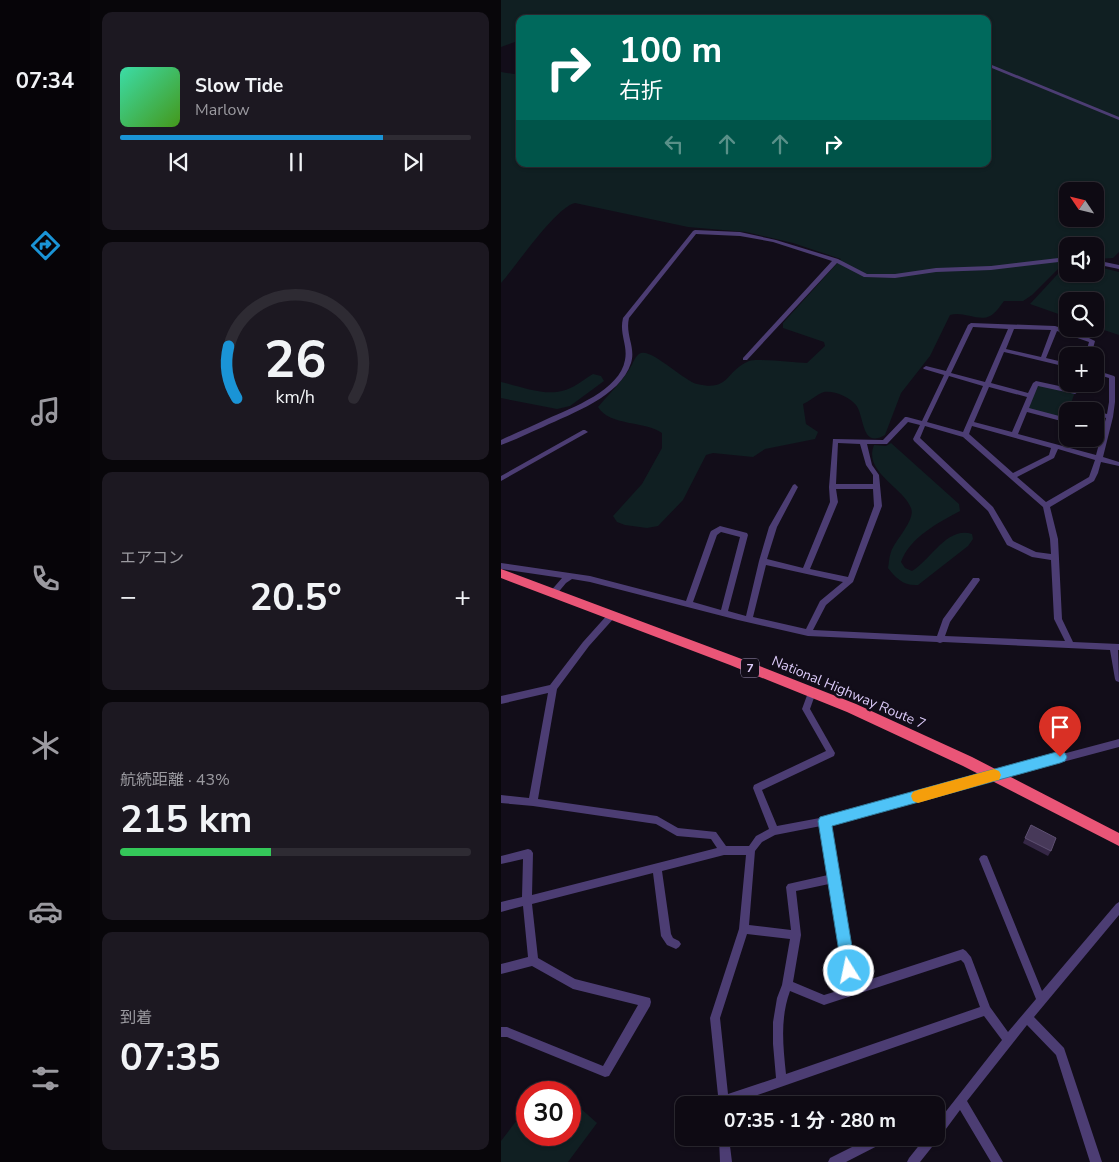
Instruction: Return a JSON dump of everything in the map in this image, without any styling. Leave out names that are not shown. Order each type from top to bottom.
[{"type":"highway","name":"National Highway Route 7","points":[[501,573],[813,692],[994,775],[1119,840]]},
{"type":"street","points":[[991,66],[1119,119]]},
{"type":"street","points":[[501,443],[587,404],[618,379],[628,361],[629,350],[623,329],[626,318],[695,232],[755,237],[836,260],[866,276],[881,277],[936,270],[991,268],[1059,260]]},
{"type":"street","points":[[745,360],[836,260]]},
{"type":"street","points":[[1104,264],[1119,267]]},
{"type":"street","points":[[1054,556],[1035,555],[1010,542],[991,509],[915,439],[971,325],[1063,329],[1092,341],[1090,347]]},
{"type":"street","points":[[965,435],[1012,327]]},
{"type":"street","points":[[1043,359],[1055,328]]},
{"type":"street","points":[[1003,350],[1059,363]]},
{"type":"street","points":[[926,368],[1030,396]]},
{"type":"street","points":[[1046,506],[1092,479],[1100,459],[1116,399],[1112,377],[1104,375]]},
{"type":"street","points":[[1013,435],[1036,383],[1059,388]]},
{"type":"street","points":[[1072,402],[1075,392]]},
{"type":"street","points":[[1025,409],[1059,418]]},
{"type":"street","points":[[1104,414],[1110,416]]},
{"type":"street","points":[[805,571],[834,502],[831,487],[835,441],[885,442],[907,419],[965,435],[1046,506],[1054,538],[1057,619],[1071,645]]},
{"type":"street","points":[[970,424],[1119,464]]},
{"type":"street","points":[[501,479],[585,432]]},
{"type":"street","points":[[808,633],[823,603],[850,580],[878,506],[876,475],[865,454],[863,441]]},
{"type":"street","points":[[1012,476],[1052,456],[1055,446]]},
{"type":"street","points":[[831,487],[877,486]]},
{"type":"street","points":[[749,619],[773,527],[795,487]]},
{"type":"street","points":[[689,603],[714,533],[720,529],[734,532],[744,535],[724,613]]},
{"type":"street","points":[[763,561],[850,580]]},
{"type":"street","points":[[501,566],[571,576],[808,633],[1116,646],[1119,679]]},
{"type":"street","points":[[553,593],[563,581],[571,576]]},
{"type":"street","points":[[940,640],[946,622],[976,580]]},
{"type":"street","points":[[533,802],[553,688],[586,644],[612,615]]},
{"type":"street","points":[[501,700],[553,688]]},
{"type":"street","points":[[774,831],[757,788],[831,753],[806,709],[813,692]]},
{"type":"street","points":[[723,1096],[715,1018],[744,929],[751,850],[759,839],[774,831],[825,821],[1119,743]]},
{"type":"street","points":[[501,799],[657,820],[677,832],[713,835],[724,851]]},
{"type":"street","points":[[825,821],[852,990]]},
{"type":"street","points":[[501,908],[657,870],[724,851],[751,850]]},
{"type":"street","points":[[501,860],[528,853],[527,902],[533,961]]},
{"type":"street","points":[[984,859],[1041,1000]]},
{"type":"street","points":[[657,870],[666,936],[670,942],[676,944]]},
{"type":"street","points":[[782,1080],[776,1025],[779,1004],[787,986],[796,935],[791,887],[833,879]]},
{"type":"street","points":[[945,1121],[1008,1040],[1119,907]]},
{"type":"street","points":[[744,929],[796,935]]},
{"type":"street","points":[[787,986],[824,1000],[963,954],[968,960],[986,1010],[1008,1040]]},
{"type":"street","points":[[501,969],[533,961],[573,984],[646,1002],[605,1072],[507,1032],[501,1032]]},
{"type":"street","points":[[742,1096],[782,1080],[986,1010]]},
{"type":"street","points":[[1027,1017],[1060,1052],[1096,1162]]},
{"type":"street","points":[[961,1102],[997,1162]]},
{"type":"street","points":[[725,1146],[726,1162]]},
{"type":"street","points":[[834,1162],[865,1146]]},
{"type":"street","points":[[913,1162],[925,1146]]},
{"type":"shaded area","points":[[501,0],[1119,0],[1119,252],[1113,258],[1104,258],[1104,237],[1059,237],[1059,268],[1032,295],[1023,301],[1004,301],[994,313],[986,318],[960,314],[950,315],[930,356],[901,393],[885,435],[872,438],[865,430],[859,410],[853,402],[836,393],[824,392],[803,404],[806,424],[818,432],[815,439],[765,449],[753,457],[713,453],[706,455],[683,500],[658,526],[647,528],[617,522],[613,516],[642,484],[662,448],[662,433],[655,429],[610,417],[598,407],[623,378],[637,356],[641,353],[646,353],[691,381],[708,386],[722,383],[741,365],[749,361],[768,360],[807,363],[825,346],[824,342],[783,328],[783,323],[841,259],[793,243],[746,232],[688,227],[575,203],[567,207],[547,226],[501,283],[501,72],[516,74],[516,167],[991,167],[991,15],[516,15],[516,41],[501,47]]},
{"type":"shaded area","points":[[1104,268],[1119,272],[1119,335],[1104,330],[1104,292],[1059,292],[1059,314],[1030,304],[1059,273],[1059,282],[1104,282]]},
{"type":"shaded area","points":[[593,374],[601,376],[604,381],[570,406],[557,409],[501,398],[501,382],[523,388],[555,392],[571,388]]},
{"type":"shaded area","points":[[1036,383],[1059,388],[1059,392],[1075,392],[1071,402],[1059,402],[1059,418],[1025,409]]},
{"type":"shaded area","points":[[891,443],[959,504],[960,511],[926,532],[911,545],[901,562],[905,568],[912,571],[947,539],[955,535],[963,533],[972,534],[973,539],[968,546],[918,585],[904,583],[888,568],[893,547],[908,524],[912,513],[907,500],[885,479],[874,463],[872,455],[874,445],[886,446]]},
{"type":"shaded area","points":[[581,1109],[597,1123],[581,1145]]},
{"type":"shaded area","points":[[516,1121],[516,1146],[580,1146],[568,1162],[501,1162],[501,1141]]},
{"type":"building","points":[[1031,825],[1056,838],[1051,851],[1025,838]]},
{"type":"slow traffic","points":[[918,796],[994,775]]},
{"type":"route","points":[[849,971],[825,821],[1060,757]]}]
